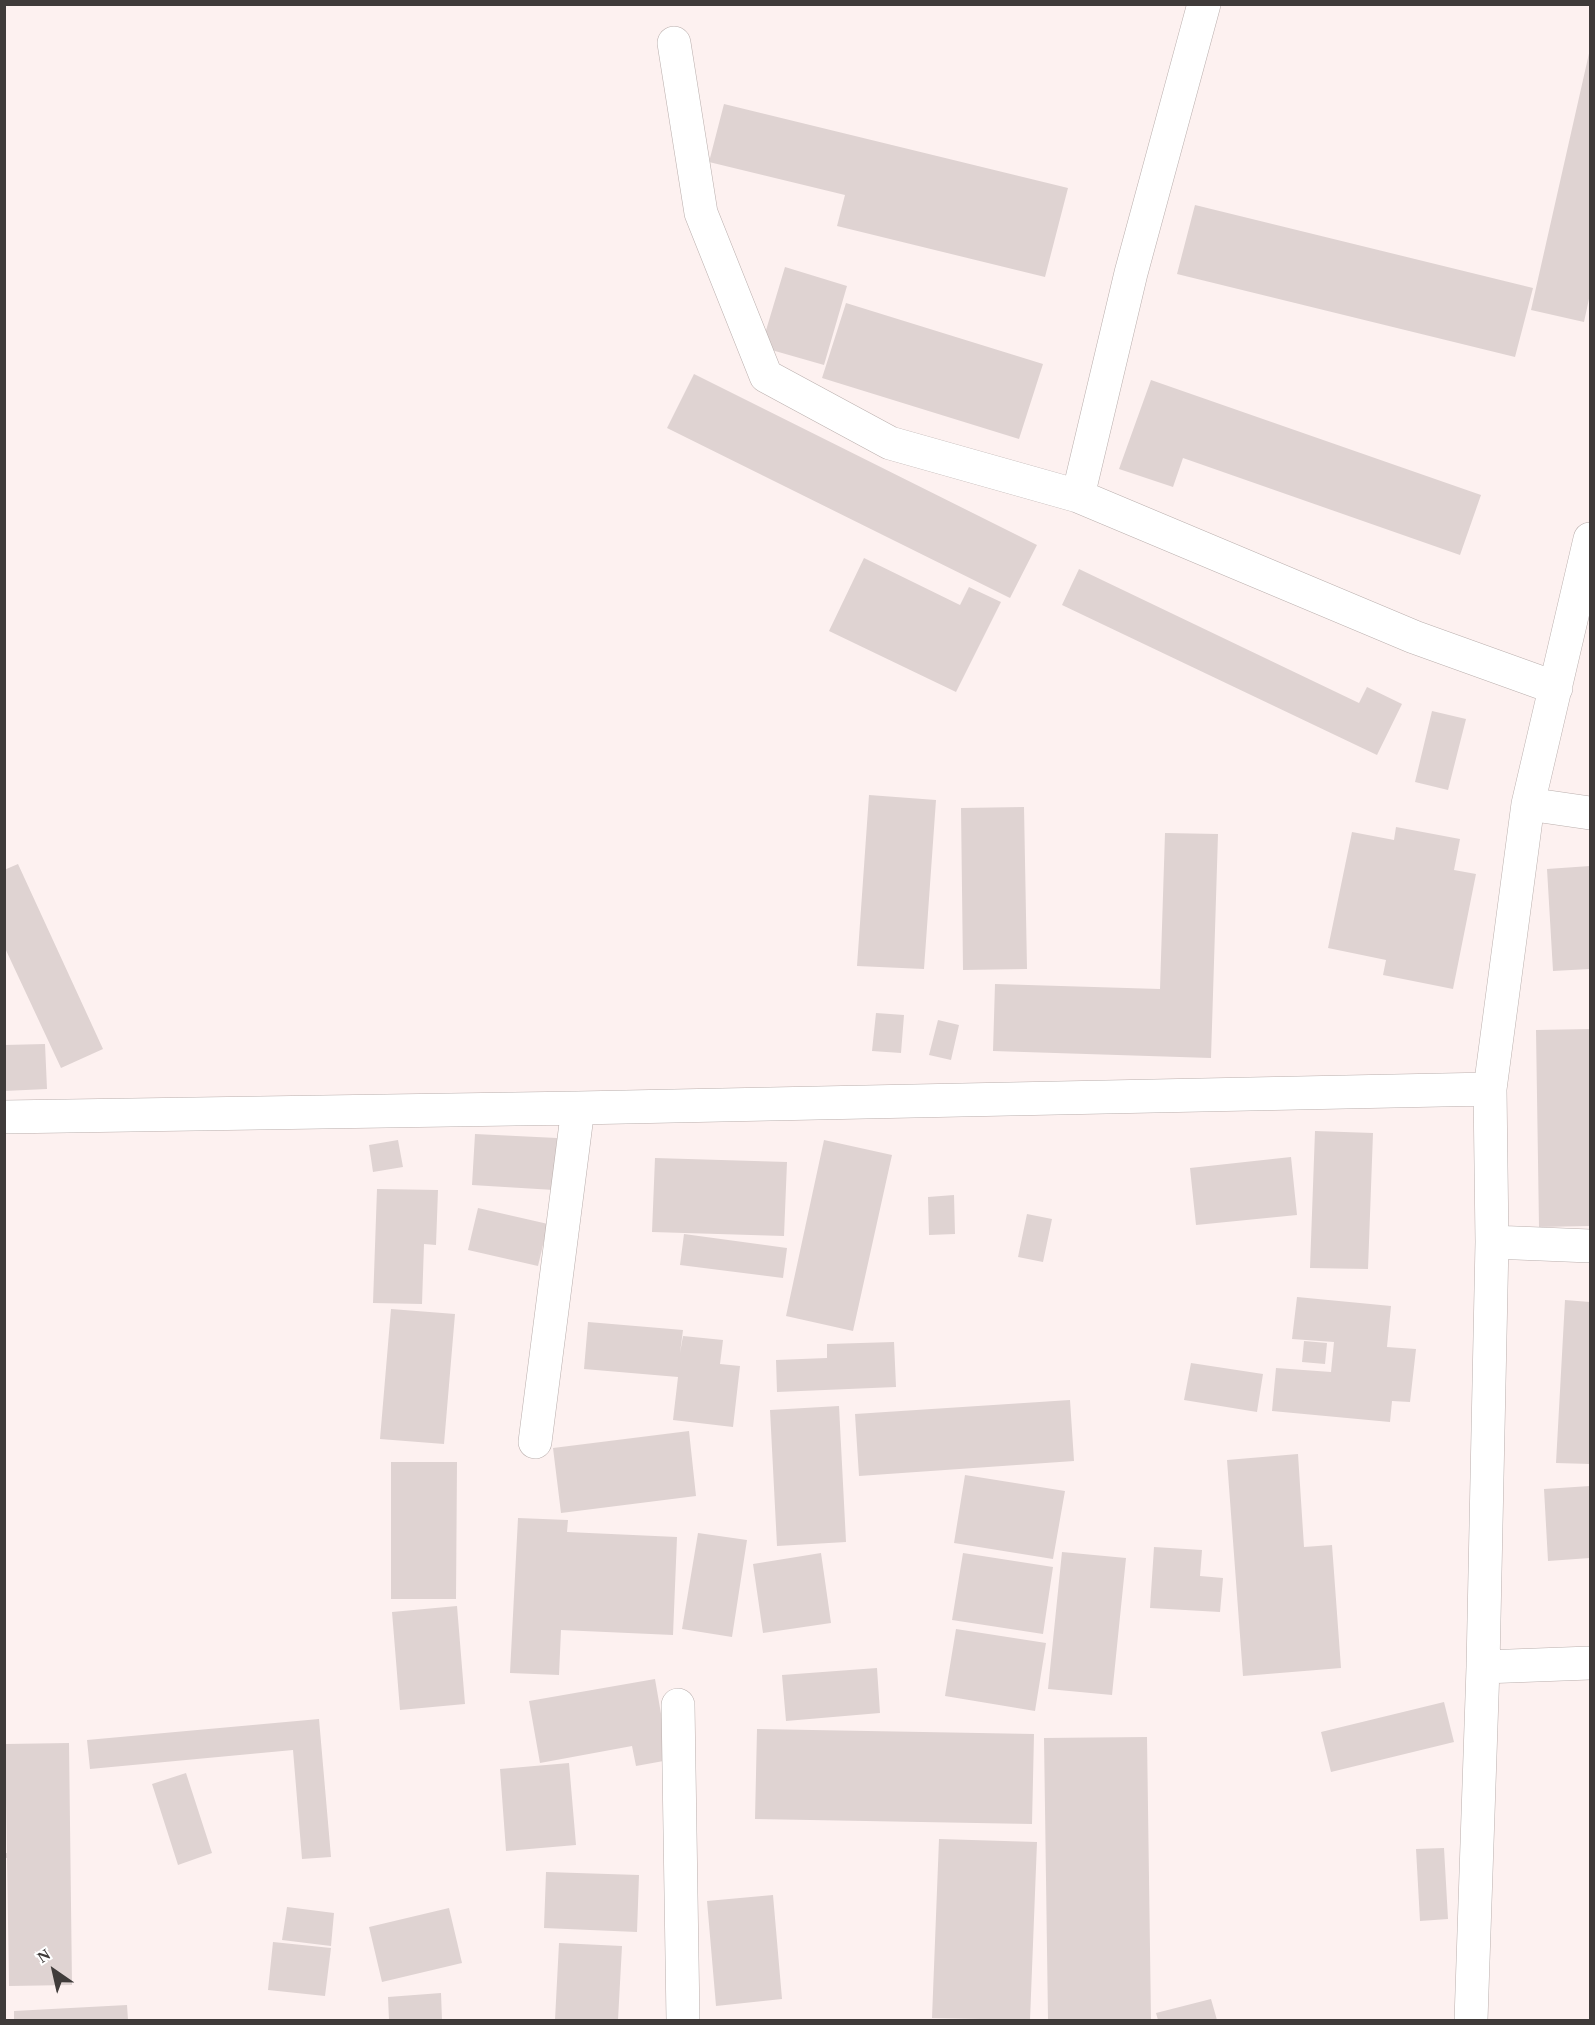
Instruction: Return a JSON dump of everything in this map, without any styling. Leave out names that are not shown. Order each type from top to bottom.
[{"type":"street","points":[[1078,496],[1131,273],[1204,4]]},
{"type":"street","points":[[674,43],[701,213],[766,376],[890,443],[1078,496],[1414,636],[1556,688]]},
{"type":"street","points":[[1471,2020],[1483,1667],[1492,1242],[1490,1089],[1528,804],[1590,538]]},
{"type":"street","points":[[1528,804],[1590,813]]},
{"type":"street","points":[[4,1117],[578,1108],[1490,1089]]},
{"type":"street","points":[[535,1442],[578,1108]]},
{"type":"street","points":[[1492,1242],[1590,1246]]},
{"type":"street","points":[[1483,1667],[1590,1663]]},
{"type":"street","points":[[678,1705],[683,2020]]},
{"type":"building","points":[[1590,49],[1590,294],[1584,322],[1531,310]]},
{"type":"building","points":[[724,104],[1068,188],[1045,277],[837,226],[845,195],[709,162]]},
{"type":"building","points":[[1195,205],[1533,288],[1515,357],[1177,274]]},
{"type":"building","points":[[785,267],[847,286],[824,365],[761,347]]},
{"type":"building","points":[[846,303],[1043,364],[1019,439],[822,378]]},
{"type":"building","points":[[694,374],[1037,545],[1010,598],[667,428]]},
{"type":"building","points":[[1151,380],[1481,495],[1460,555],[1183,458],[1173,487],[1119,469]]},
{"type":"building","points":[[864,558],[960,605],[969,587],[1001,602],[956,692],[829,631]]},
{"type":"building","points":[[1079,569],[1359,703],[1367,687],[1402,704],[1377,755],[1062,605]]},
{"type":"building","points":[[1432,711],[1466,719],[1448,790],[1415,782]]},
{"type":"building","points":[[869,795],[936,800],[924,969],[857,966]]},
{"type":"building","points":[[1024,807],[1027,969],[963,970],[961,808]]},
{"type":"building","points":[[1396,827],[1460,839],[1454,870],[1476,874],[1453,989],[1383,975],[1386,960],[1328,948],[1352,832],[1394,840]]},
{"type":"building","points":[[1165,833],[1218,834],[1211,1058],[993,1051],[995,984],[1160,989]]},
{"type":"building","points":[[18,864],[103,1049],[61,1068],[4,946],[4,870]]},
{"type":"building","points":[[1590,866],[1590,969],[1553,971],[1547,869]]},
{"type":"building","points":[[876,1013],[904,1015],[901,1053],[872,1051]]},
{"type":"building","points":[[938,1020],[959,1025],[951,1060],[929,1055]]},
{"type":"building","points":[[1590,1029],[1590,1226],[1539,1227],[1536,1030]]},
{"type":"building","points":[[45,1044],[47,1089],[4,1091],[4,1045]]},
{"type":"building","points":[[1315,1131],[1373,1133],[1368,1269],[1310,1268]]},
{"type":"building","points":[[475,1134],[557,1138],[554,1190],[472,1185]]},
{"type":"building","points":[[398,1140],[403,1167],[373,1172],[369,1145]]},
{"type":"building","points":[[824,1140],[892,1155],[853,1331],[786,1316]]},
{"type":"building","points":[[1291,1157],[1297,1215],[1196,1225],[1190,1168]]},
{"type":"building","points":[[655,1158],[787,1162],[784,1236],[652,1232]]},
{"type":"building","points":[[377,1189],[438,1190],[436,1245],[424,1244],[422,1304],[373,1303]]},
{"type":"building","points":[[954,1195],[955,1234],[929,1235],[928,1197]]},
{"type":"building","points":[[478,1208],[548,1224],[538,1266],[468,1250]]},
{"type":"building","points":[[1027,1214],[1052,1219],[1043,1262],[1018,1257]]},
{"type":"building","points":[[684,1234],[787,1248],[783,1278],[680,1265]]},
{"type":"building","points":[[1297,1297],[1391,1306],[1387,1347],[1416,1349],[1410,1402],[1392,1401],[1390,1422],[1272,1411],[1276,1368],[1331,1372],[1334,1342],[1292,1339]]},
{"type":"building","points":[[1565,1300],[1590,1302],[1590,1464],[1556,1463]]},
{"type":"building","points":[[391,1309],[455,1314],[444,1444],[380,1439]]},
{"type":"building","points":[[588,1322],[683,1330],[680,1353],[683,1336],[723,1340],[720,1364],[740,1366],[733,1427],[673,1420],[678,1377],[584,1369]]},
{"type":"building","points":[[1304,1341],[1327,1343],[1325,1364],[1302,1362]]},
{"type":"building","points":[[894,1342],[896,1387],[777,1392],[776,1360],[827,1358],[827,1344]]},
{"type":"building","points":[[1191,1363],[1263,1374],[1257,1412],[1184,1400]]},
{"type":"building","points":[[1070,1400],[1074,1461],[859,1476],[855,1414]]},
{"type":"building","points":[[839,1406],[846,1542],[777,1546],[770,1410]]},
{"type":"building","points":[[689,1431],[696,1496],[561,1513],[553,1448]]},
{"type":"building","points":[[1298,1454],[1304,1547],[1332,1545],[1341,1668],[1243,1676],[1227,1460]]},
{"type":"building","points":[[391,1462],[457,1462],[456,1599],[391,1599]]},
{"type":"building","points":[[965,1475],[1065,1491],[1053,1559],[954,1543]]},
{"type":"building","points":[[1590,1486],[1590,1558],[1548,1561],[1544,1489]]},
{"type":"building","points":[[518,1518],[568,1520],[567,1532],[677,1537],[673,1635],[561,1630],[559,1675],[510,1673]]},
{"type":"building","points":[[698,1533],[747,1540],[732,1637],[682,1629]]},
{"type":"building","points":[[1154,1547],[1202,1550],[1200,1576],[1223,1578],[1220,1612],[1150,1608]]},
{"type":"building","points":[[1062,1552],[1126,1558],[1112,1695],[1048,1689]]},
{"type":"building","points":[[821,1553],[831,1623],[763,1633],[753,1564]]},
{"type":"building","points":[[963,1553],[1053,1567],[1043,1634],[952,1620]]},
{"type":"building","points":[[457,1606],[465,1704],[400,1710],[392,1612]]},
{"type":"building","points":[[956,1629],[1046,1643],[1035,1711],[945,1696]]},
{"type":"building","points":[[877,1668],[880,1713],[786,1721],[782,1675]]},
{"type":"building","points":[[655,1679],[669,1760],[636,1766],[632,1746],[540,1763],[529,1701]]},
{"type":"building","points":[[1444,1702],[1454,1742],[1331,1772],[1321,1732]]},
{"type":"building","points":[[319,1719],[331,1857],[302,1859],[293,1750],[90,1769],[87,1740]]},
{"type":"building","points":[[757,1729],[1034,1734],[1032,1824],[755,1819]]},
{"type":"building","points":[[1147,1737],[1151,2020],[1048,2020],[1044,1738]]},
{"type":"building","points":[[69,1743],[72,1985],[9,1986],[7,1858],[4,1858],[4,1853],[7,1853],[5,1744]]},
{"type":"building","points":[[569,1763],[576,1845],[506,1851],[500,1769]]},
{"type":"building","points":[[186,1773],[212,1853],[178,1865],[152,1784]]},
{"type":"building","points":[[939,1839],[1037,1842],[1030,2020],[932,2018]]},
{"type":"building","points":[[1444,1848],[1448,1919],[1420,1921],[1416,1849]]},
{"type":"building","points":[[546,1872],[639,1875],[637,1932],[544,1928]]},
{"type":"building","points":[[773,1895],[782,1999],[716,2006],[707,1901]]},
{"type":"building","points":[[287,1907],[334,1913],[331,1946],[282,1940]]},
{"type":"building","points":[[449,1908],[462,1963],[382,1982],[369,1927]]},
{"type":"building","points":[[273,1942],[331,1948],[325,1996],[268,1990]]},
{"type":"building","points":[[559,1943],[622,1946],[618,2020],[555,2020]]},
{"type":"building","points":[[441,1993],[442,2020],[389,2020],[388,1997]]},
{"type":"building","points":[[1211,1999],[1217,2020],[1158,2020],[1156,2013]]},
{"type":"building","points":[[127,2005],[128,2020],[14,2020],[14,2011]]}]
